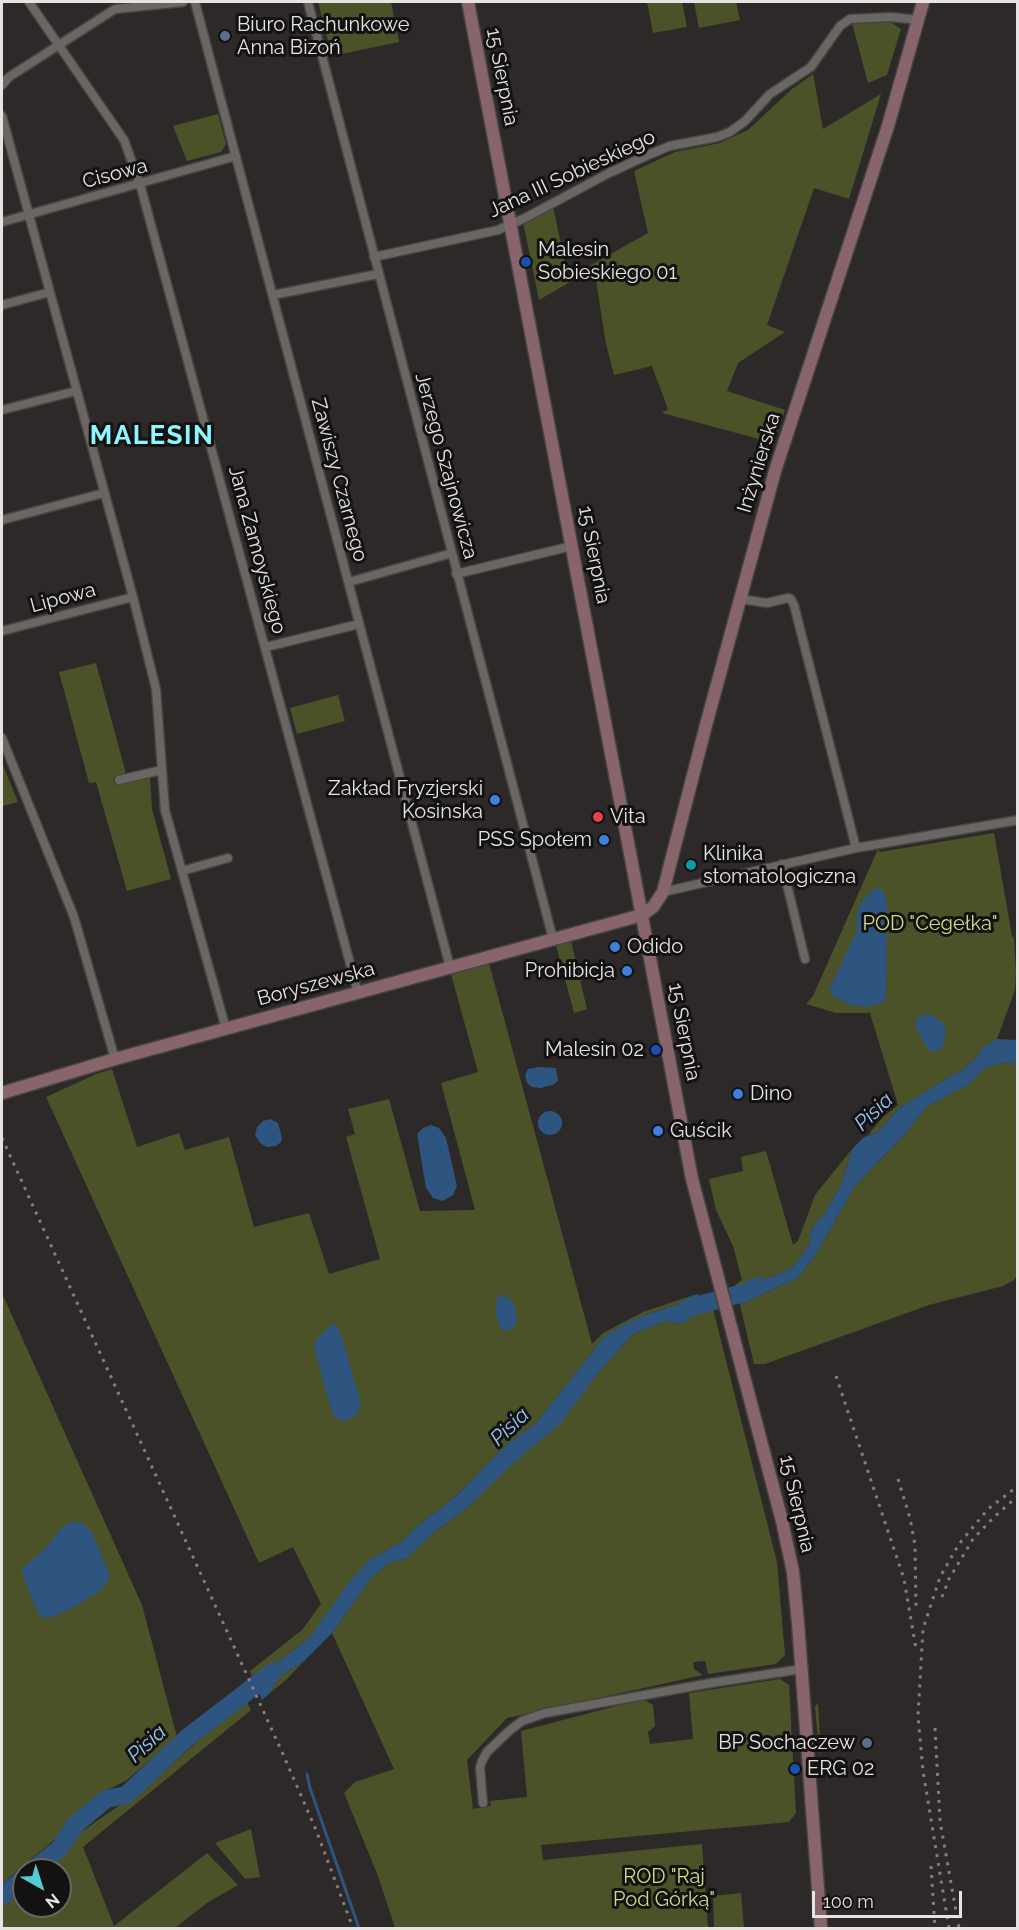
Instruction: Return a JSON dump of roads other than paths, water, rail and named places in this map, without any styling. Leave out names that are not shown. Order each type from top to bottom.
[{"type":"main road","name":"15 Sierpnia","points":[[468,2],[690,1170],[782,1521],[793,1572],[821,1929]]},
{"type":"main road","name":"Inżynierska","points":[[642,915],[653,907],[663,892],[675,839],[775,471],[888,126],[923,2]]},
{"type":"main road","name":"Boryszewska","points":[[2,1093],[115,1059],[642,915]]},
{"type":"street","name":"Jana Zamoyskiego","points":[[29,2],[124,140],[140,184],[358,993]]},
{"type":"street","points":[[2,85],[9,77],[115,9],[183,2]]},
{"type":"street","name":"Zawiszy Czarnego","points":[[195,2],[450,967]]},
{"type":"street","name":"Jerzego Szajnowicza","points":[[308,2],[553,939]]},
{"type":"street","name":"Jana III Sobieskiego","points":[[374,257],[498,230],[648,155],[670,146],[717,137],[738,128],[770,94],[811,66],[840,26],[850,19],[891,17],[918,20]]},
{"type":"street","points":[[2,116],[156,689],[165,810],[226,1029]]},
{"type":"street","name":"Cisowa","points":[[2,222],[236,156]]},
{"type":"street","points":[[273,295],[378,274]]},
{"type":"street","points":[[2,305],[50,292]]},
{"type":"street","points":[[2,410],[76,391]]},
{"type":"street","points":[[2,520],[104,493]]},
{"type":"street","points":[[456,574],[572,546]]},
{"type":"street","points":[[349,582],[452,554]]},
{"type":"street","name":"Lipowa","points":[[2,631],[133,597]]},
{"type":"street","points":[[740,598],[767,603],[788,598],[794,605],[856,848]]},
{"type":"street","points":[[266,647],[359,624]]},
{"type":"street","points":[[2,738],[74,917],[115,1059]]},
{"type":"street","points":[[119,780],[162,770]]},
{"type":"street","points":[[663,892],[856,848],[1017,820]]},
{"type":"street","points":[[182,871],[228,858]]},
{"type":"street","points":[[782,864],[805,959]]},
{"type":"street","points":[[483,1803],[480,1768],[482,1761],[487,1752],[522,1721],[562,1710],[801,1669]]},
{"type":"water","points":[[875,888],[881,889],[885,894],[887,906],[886,995],[884,1002],[870,1007],[851,1005],[833,996],[829,990],[857,931],[857,913],[862,901]]},
{"type":"water","points":[[922,1015],[931,1015],[942,1022],[946,1028],[943,1047],[935,1052],[929,1051],[915,1026],[917,1019]]},
{"type":"water","points":[[997,1039],[1017,1040],[1017,1065],[1006,1062],[986,1067],[968,1085],[926,1107],[907,1132],[855,1186],[817,1253],[797,1278],[740,1305],[735,1287],[764,1280],[792,1268],[800,1258],[810,1243],[810,1233],[817,1221],[824,1215],[842,1183],[852,1149],[864,1137],[878,1132],[899,1108],[960,1072],[976,1058],[982,1048]]},
{"type":"water","points":[[556,1068],[558,1081],[553,1085],[540,1088],[532,1087],[527,1083],[525,1075],[528,1069]]},
{"type":"water","points":[[550,1111],[558,1115],[562,1123],[558,1131],[550,1135],[542,1131],[538,1123],[542,1115]]},
{"type":"water","points":[[270,1119],[278,1123],[282,1138],[276,1146],[267,1147],[260,1143],[255,1135],[257,1127],[263,1121]]},
{"type":"water","points":[[431,1125],[439,1128],[446,1138],[457,1186],[453,1195],[443,1201],[433,1198],[426,1188],[417,1134],[423,1128]]},
{"type":"water","points":[[503,1294],[514,1303],[516,1314],[516,1324],[510,1330],[504,1331],[498,1323],[495,1310],[497,1298]]},
{"type":"water","points":[[698,1294],[700,1297],[710,1294],[713,1309],[696,1314],[682,1324],[666,1321],[633,1334],[597,1374],[561,1423],[510,1466],[468,1507],[432,1534],[407,1558],[389,1563],[373,1576],[332,1633],[304,1661],[278,1678],[270,1693],[262,1700],[252,1678],[309,1638],[352,1578],[369,1560],[403,1541],[415,1528],[456,1496],[506,1445],[536,1423],[604,1337],[645,1315],[692,1300],[691,1296]]},
{"type":"water","points":[[336,1324],[361,1404],[356,1415],[344,1422],[335,1417],[331,1409],[314,1347],[315,1341],[330,1326]]},
{"type":"water","points":[[69,1523],[82,1523],[91,1531],[109,1573],[108,1580],[101,1590],[76,1606],[55,1616],[41,1617],[22,1569],[46,1548],[61,1529]]},
{"type":"waterway","name":"Pisia","points":[[688,1308],[743,1293],[759,1286]]},
{"type":"waterway","name":"Pisia","points":[[48,1858],[60,1848],[75,1825],[106,1799],[126,1795],[188,1737],[274,1671]]},
{"type":"waterway","points":[[307,1774],[359,1928]]},
{"type":"waterway","name":"Pisia","points":[[2,1896],[12,1888]]},
{"type":"railway","points":[[2,1138],[282,1752],[316,1830],[353,1928]]},
{"type":"railway","points":[[836,1376],[904,1579],[916,1649]]},
{"type":"railway","points":[[898,1479],[910,1518],[915,1545],[916,1608]]},
{"type":"railway","points":[[949,1928],[923,1771],[918,1716],[923,1629],[940,1577],[959,1544],[988,1509],[1018,1486]]},
{"type":"railway","points":[[942,1597],[949,1579],[973,1539],[1018,1496]]},
{"type":"railway","points":[[935,1728],[940,1821],[959,1928]]},
{"type":"railway","points":[[931,1866],[935,1928]]},
{"type":"place","name":"Biuro Rachunkowe Anna Bizoń","points":[[225,36]]},
{"type":"place","name":"Malesin Sobieskiego 01","points":[[526,262]]},
{"type":"place","name":"Zakład Fryzjerski Kosinska","points":[[495,800]]},
{"type":"place","name":"Vita","points":[[598,817]]},
{"type":"place","name":"PSS Społem","points":[[604,840]]},
{"type":"place","name":"Klinika stomatologiczna","points":[[691,865]]},
{"type":"place","name":"Odido","points":[[615,947]]},
{"type":"place","name":"Prohibicja","points":[[627,971]]},
{"type":"place","name":"Malesin 02","points":[[656,1050]]},
{"type":"place","name":"Dino","points":[[738,1094]]},
{"type":"place","name":"Guścik","points":[[658,1131]]},
{"type":"place","name":"BP Sochaczew","points":[[867,1743]]},
{"type":"place","name":"ERG 02","points":[[795,1769]]},
{"type":"district","name":"MALESIN","points":[[152,436]]},
{"type":"park label","name":"POD \"Cegełka\"","points":[[930,924]]},
{"type":"park label","name":"ROD \"Raj Pod Górką\"","points":[[664,1888]]}]
